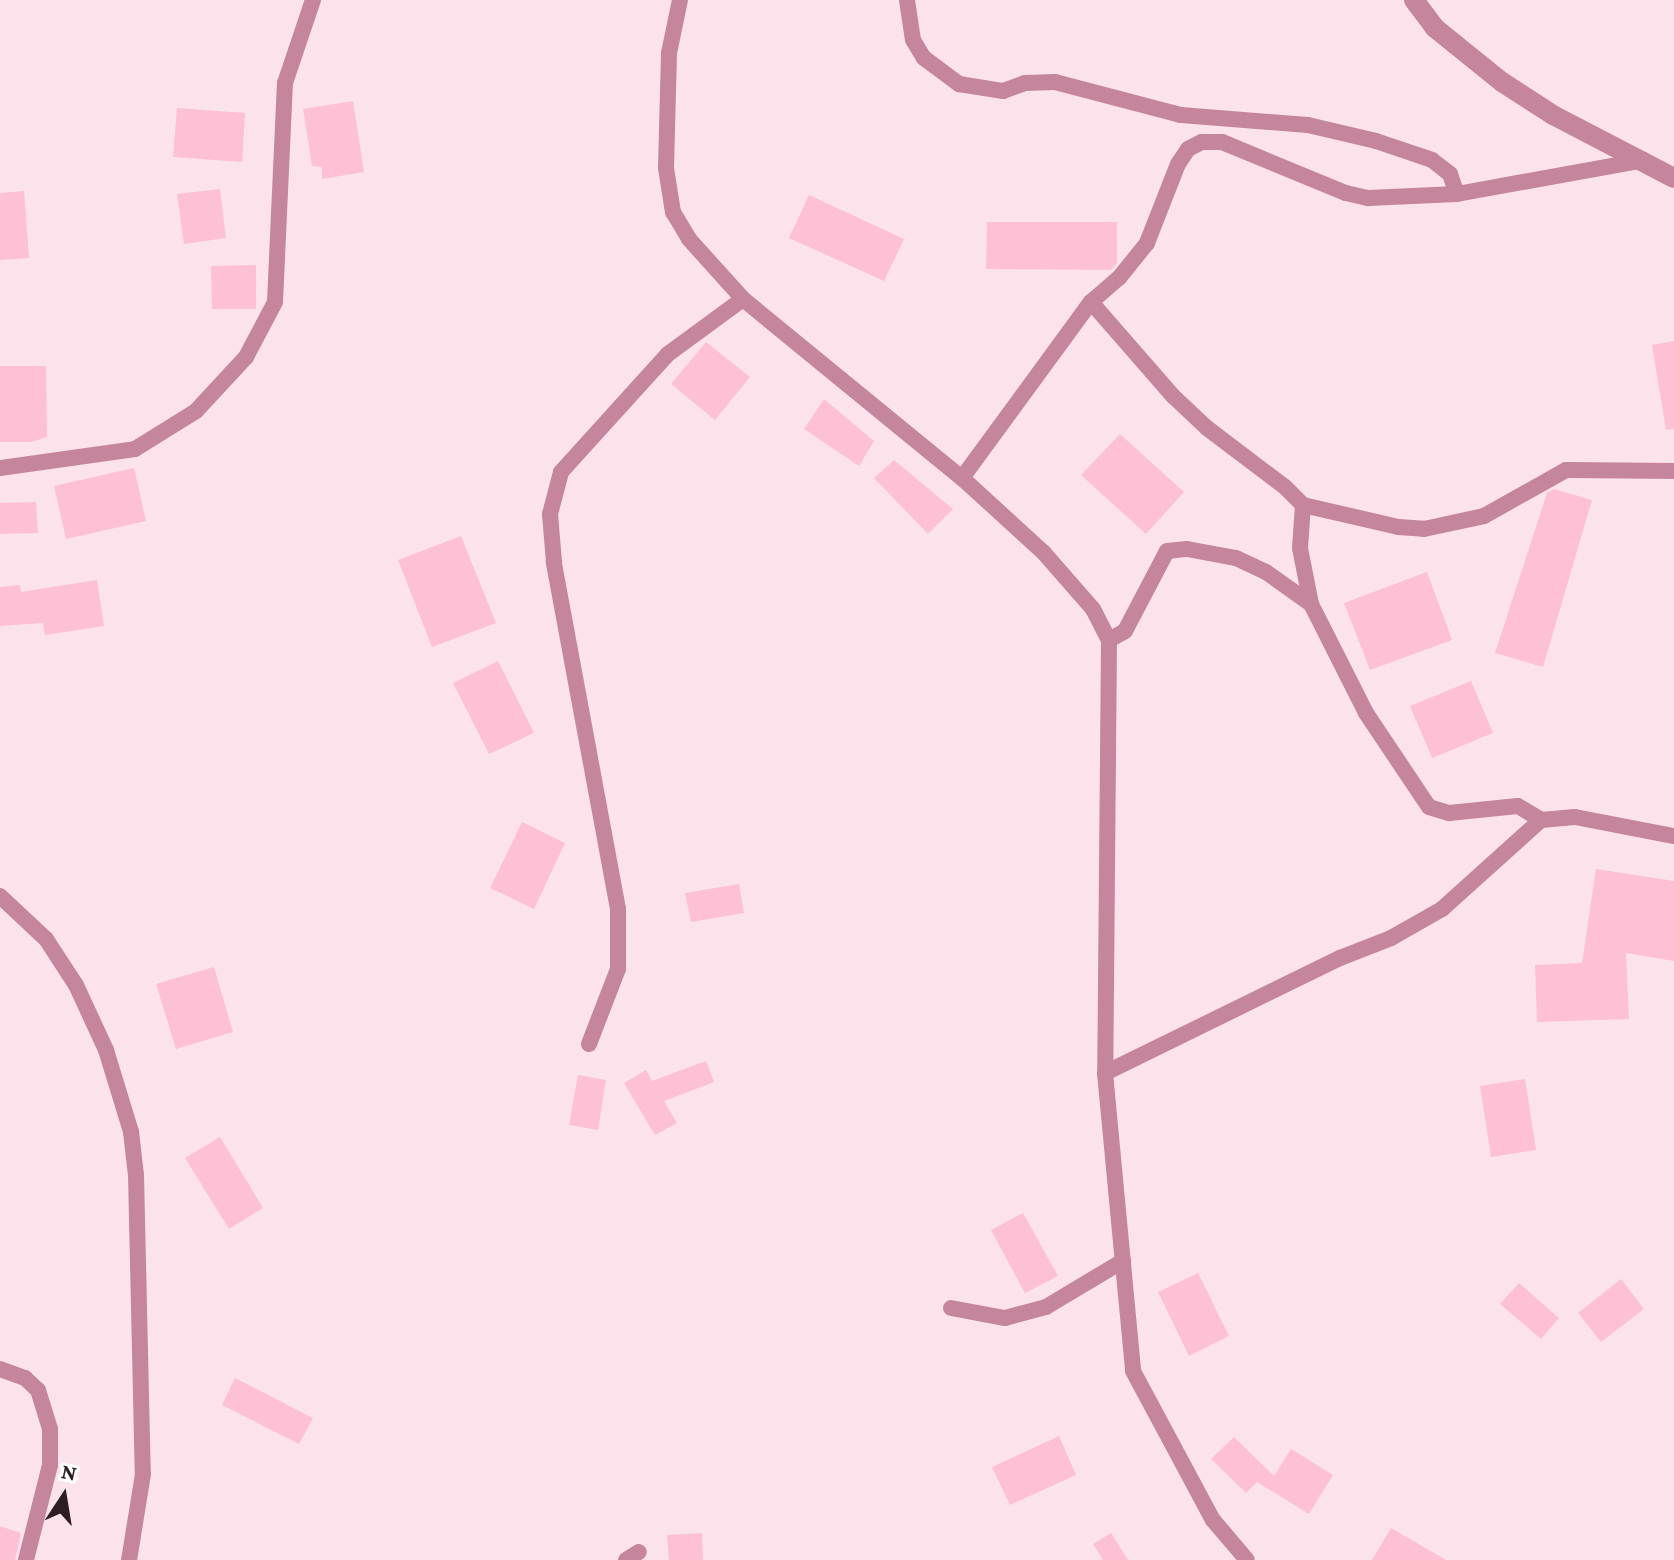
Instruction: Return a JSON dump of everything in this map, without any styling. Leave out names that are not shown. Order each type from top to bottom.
[{"type":"street","points":[[0,468],[135,449],[196,411],[246,357],[275,302],[285,83],[313,0]]},
{"type":"street","points":[[680,0],[669,53],[666,168],[673,212],[689,239],[743,299],[962,478],[1044,553],[1093,609],[1109,640],[1105,1073],[1133,1371],[1213,1520],[1247,1560]]},
{"type":"street","points":[[907,0],[913,40],[924,58],[959,84],[1003,91],[1025,83],[1055,82],[1181,115],[1308,125],[1376,141],[1432,160],[1450,174],[1457,194]]},
{"type":"street","points":[[1414,0],[1435,28],[1502,82],[1553,115],[1674,178]]},
{"type":"street","points":[[962,478],[1091,302],[1119,278],[1147,243],[1178,164],[1188,149],[1202,142],[1222,142],[1346,193],[1368,198],[1457,194],[1644,160]]},
{"type":"street","points":[[589,1044],[618,969],[618,909],[554,562],[550,514],[561,472],[571,460],[668,354],[743,299]]},
{"type":"street","points":[[1091,302],[1195,417],[1285,487],[1303,505],[1398,527],[1424,529],[1484,516],[1566,470],[1674,471]]},
{"type":"street","points":[[1303,505],[1300,548],[1311,604],[1366,713],[1429,807],[1449,813],[1518,806],[1541,820],[1575,817],[1674,836]]},
{"type":"street","points":[[1109,640],[1125,631],[1167,551],[1187,549],[1236,558],[1266,572],[1311,604]]},
{"type":"street","points":[[1105,1073],[1340,958],[1391,938],[1442,909],[1541,820]]},
{"type":"street","points":[[0,896],[46,939],[76,985],[106,1050],[131,1132],[136,1191],[143,1474],[129,1560]]},
{"type":"street","points":[[951,1308],[1005,1318],[1046,1307],[1123,1261]]},
{"type":"street","points":[[0,1369],[25,1378],[38,1390],[50,1429],[50,1465],[26,1560]]},
{"type":"building","points":[[353,101],[364,172],[322,179],[322,167],[312,166],[303,109]]},
{"type":"building","points":[[177,108],[245,113],[242,162],[173,157]]},
{"type":"building","points":[[220,189],[226,238],[184,244],[177,194]]},
{"type":"building","points":[[24,191],[29,258],[0,260],[0,193]]},
{"type":"building","points":[[809,195],[904,239],[884,281],[789,238]]},
{"type":"building","points":[[987,222],[1117,222],[1117,263],[1111,270],[986,269]]},
{"type":"building","points":[[256,265],[256,309],[212,309],[211,266]]},
{"type":"building","points":[[1674,341],[1674,429],[1666,430],[1652,345]]},
{"type":"building","points":[[706,342],[750,377],[715,420],[671,384]]},
{"type":"building","points":[[0,366],[46,366],[47,437],[32,442],[0,442]]},
{"type":"building","points":[[824,399],[874,441],[859,466],[804,429]]},
{"type":"building","points":[[1120,434],[1184,492],[1146,534],[1081,475]]},
{"type":"building","points":[[894,460],[953,509],[928,534],[874,478]]},
{"type":"building","points":[[134,468],[146,521],[66,539],[54,486]]},
{"type":"building","points":[[1554,489],[1592,500],[1543,667],[1495,653],[1547,493]]},
{"type":"building","points":[[36,502],[38,533],[0,534],[0,503]]},
{"type":"building","points":[[461,536],[496,623],[432,647],[398,560]]},
{"type":"building","points":[[1427,572],[1452,640],[1370,670],[1344,603]]},
{"type":"building","points":[[97,580],[104,626],[45,635],[43,623],[0,626],[0,587],[20,585],[21,592]]},
{"type":"building","points":[[498,661],[534,733],[489,754],[453,683]]},
{"type":"building","points":[[1471,681],[1493,733],[1432,758],[1410,706]]},
{"type":"building","points":[[522,822],[565,843],[534,909],[490,888]]},
{"type":"building","points":[[1596,869],[1674,881],[1674,961],[1626,953],[1629,1019],[1537,1022],[1535,965],[1582,963]]},
{"type":"building","points":[[739,884],[744,913],[691,922],[685,893]]},
{"type":"building","points":[[214,967],[233,1032],[176,1049],[156,984]]},
{"type":"building","points":[[706,1061],[714,1082],[664,1101],[677,1123],[655,1135],[624,1083],[646,1070],[652,1081]]},
{"type":"building","points":[[578,1075],[606,1080],[598,1130],[569,1125]]},
{"type":"building","points":[[1525,1079],[1536,1150],[1491,1157],[1480,1086]]},
{"type":"building","points":[[220,1137],[263,1208],[229,1229],[185,1158]]},
{"type":"building","points":[[1023,1213],[1058,1276],[1025,1293],[991,1230]]},
{"type":"building","points":[[1198,1273],[1229,1336],[1189,1356],[1158,1292]]},
{"type":"building","points":[[1621,1279],[1644,1309],[1601,1342],[1578,1313]]},
{"type":"building","points":[[1519,1283],[1559,1318],[1541,1339],[1500,1304]]},
{"type":"building","points":[[235,1378],[313,1418],[299,1444],[222,1405]]},
{"type":"building","points":[[1059,1436],[1076,1475],[1010,1505],[992,1467]]},
{"type":"building","points":[[1234,1437],[1274,1476],[1291,1449],[1333,1475],[1309,1514],[1257,1482],[1246,1493],[1211,1459]]},
{"type":"building","points":[[0,1526],[21,1533],[15,1560],[0,1560]]},
{"type":"building","points":[[1391,1528],[1446,1560],[1372,1560]]},
{"type":"building","points":[[702,1533],[703,1560],[669,1560],[667,1535]]},
{"type":"building","points":[[1111,1533],[1128,1560],[1103,1560],[1093,1544]]}]
